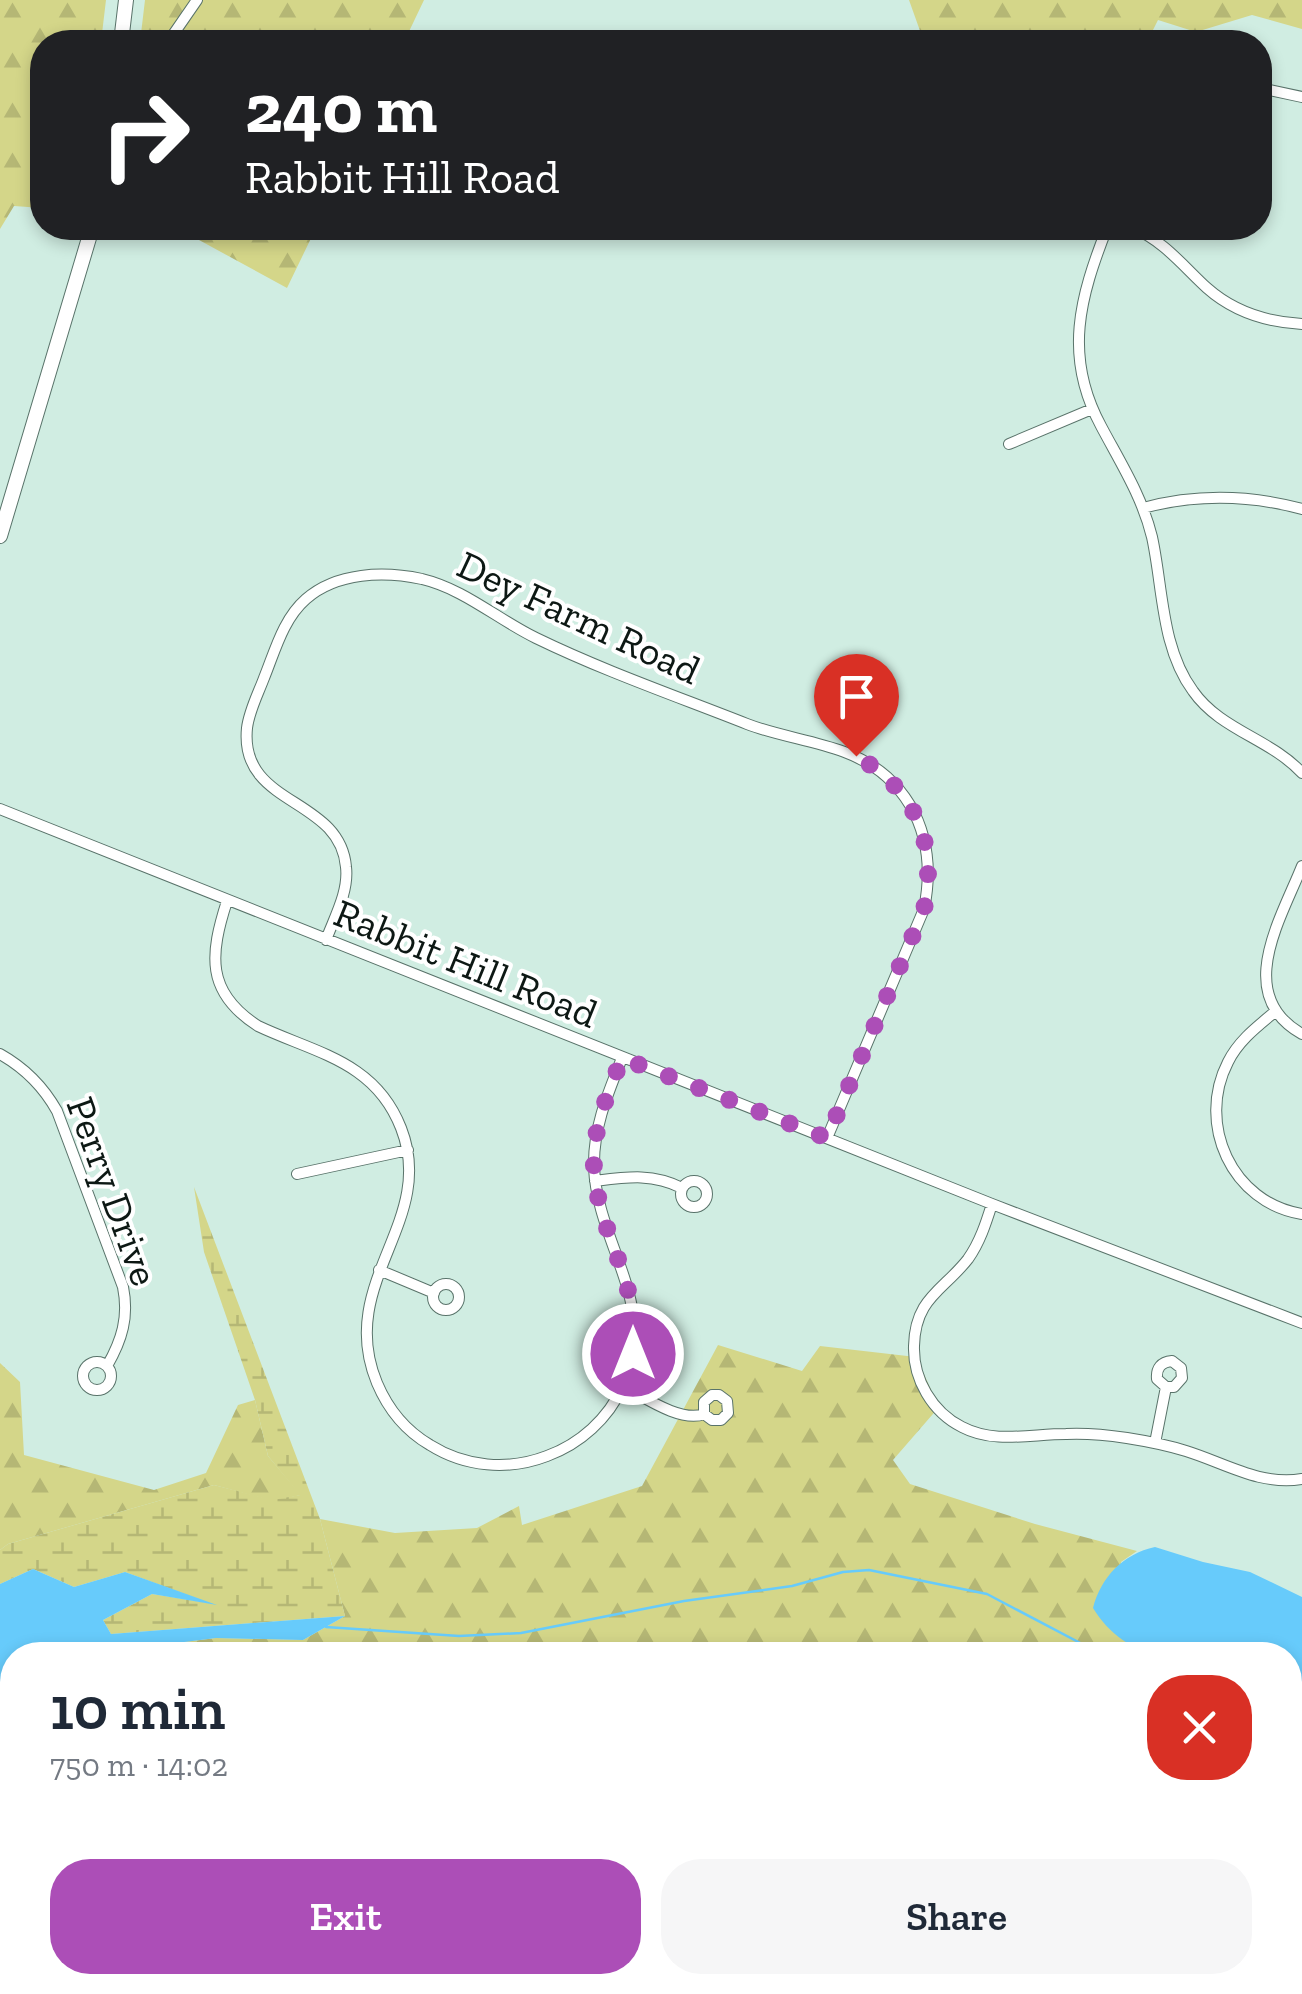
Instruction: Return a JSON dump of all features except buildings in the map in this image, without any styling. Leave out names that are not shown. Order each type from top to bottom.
[{"type":"street","points":[[122,30],[126,0]]},
{"type":"street","points":[[176,30],[197,0]]},
{"type":"street","points":[[1272,91],[1302,97]]},
{"type":"street","points":[[0,536],[88,240]]},
{"type":"street","points":[[1103,240],[1085,290],[1079,330],[1082,370],[1092,408],[1143,508],[1171,642],[1183,676],[1213,713],[1290,761],[1302,773]]},
{"type":"street","points":[[1155,240],[1233,306],[1266,319],[1302,324]]},
{"type":"street","points":[[1009,444],[1092,408]]},
{"type":"street","points":[[1143,508],[1186,500],[1232,498],[1302,509]]},
{"type":"street","name":"Dey Farm Road","points":[[326,940],[344,892],[344,855],[326,824],[275,792],[259,775],[249,753],[249,716],[284,629],[308,597],[332,583],[366,575],[424,580],[460,593],[562,650],[757,728],[856,756],[884,775],[907,800],[921,828],[929,862],[924,909],[827,1138]]},
{"type":"street","name":"Rabbit Hill Road","points":[[0,809],[622,1058],[1302,1323]]},
{"type":"street","points":[[1302,866],[1266,965],[1266,986],[1276,1011],[1302,1034]]},
{"type":"street","points":[[227,900],[214,950],[217,976],[236,1010],[258,1026],[334,1056],[362,1074],[394,1111],[408,1150],[410,1179],[401,1219],[372,1290],[366,1323],[369,1358],[380,1390],[398,1418],[421,1440],[466,1461],[501,1465],[534,1461],[564,1449],[591,1430],[623,1386],[633,1354],[635,1319],[601,1208],[594,1145],[602,1109],[622,1058]]},
{"type":"street","points":[[1276,1011],[1246,1036],[1229,1059],[1219,1086],[1216,1116],[1222,1147],[1246,1186],[1278,1208],[1302,1214]]},
{"type":"street","name":"Perry Drive","points":[[0,1054],[28,1073],[57,1111],[123,1287],[124,1328],[107,1366]]},
{"type":"street","points":[[298,1174],[408,1150]]},
{"type":"street","points":[[595,1181],[648,1176],[682,1188]]},
{"type":"street","points":[[992,1204],[975,1249],[932,1295],[918,1319],[914,1347],[922,1386],[950,1420],[1000,1438],[1082,1434],[1156,1443],[1263,1480],[1302,1479]]},
{"type":"street","points":[[380,1270],[434,1293]]},
{"type":"street","points":[[623,1386],[687,1417],[704,1414]]},
{"type":"street","points":[[1156,1443],[1166,1387]]},
{"type":"green space","points":[[0,0],[106,0],[102,30],[30,30],[30,207],[14,206],[0,229]]},
{"type":"green space","points":[[145,0],[424,0],[410,30],[141,30]]},
{"type":"green space","points":[[909,0],[1302,0],[1302,29],[1252,15],[1203,30],[1158,20],[1153,30],[920,30]]},
{"type":"green space","points":[[199,240],[310,240],[287,288]]},
{"type":"green space","points":[[194,1187],[320,1519],[345,1616],[111,1634],[103,1620],[152,1594],[209,1603],[125,1572],[74,1587],[33,1569],[0,1584],[0,1550],[8,1544],[214,1485],[273,1500],[300,1495],[268,1456],[255,1400],[204,1252]]},
{"type":"green space","points":[[718,1345],[802,1371],[820,1346],[916,1357],[939,1407],[893,1460],[910,1484],[1137,1551],[1121,1562],[1130,1642],[184,1642],[216,1638],[303,1640],[345,1616],[320,1519],[395,1533],[477,1528],[519,1506],[522,1525],[642,1486]]},
{"type":"green space","points":[[0,1363],[20,1382],[24,1455],[154,1490],[206,1473],[238,1405],[255,1400],[268,1456],[301,1495],[273,1501],[214,1485],[8,1544],[0,1550]]},
{"type":"water","points":[[1155,1547],[1250,1572],[1302,1597],[1302,1642],[1122,1640],[1093,1608],[1115,1568]]},
{"type":"water","points":[[33,1569],[74,1587],[125,1572],[217,1605],[152,1594],[103,1620],[111,1634],[345,1616],[303,1640],[0,1642],[0,1584]]},
{"type":"waterway","points":[[326,1627],[459,1636],[521,1633],[869,1570],[987,1594],[1078,1642]]},
{"type":"route","points":[[633,1354],[632,1303],[601,1208],[594,1165],[597,1128],[622,1058],[827,1138],[924,909],[929,862],[915,814],[896,786],[856,756]]}]
